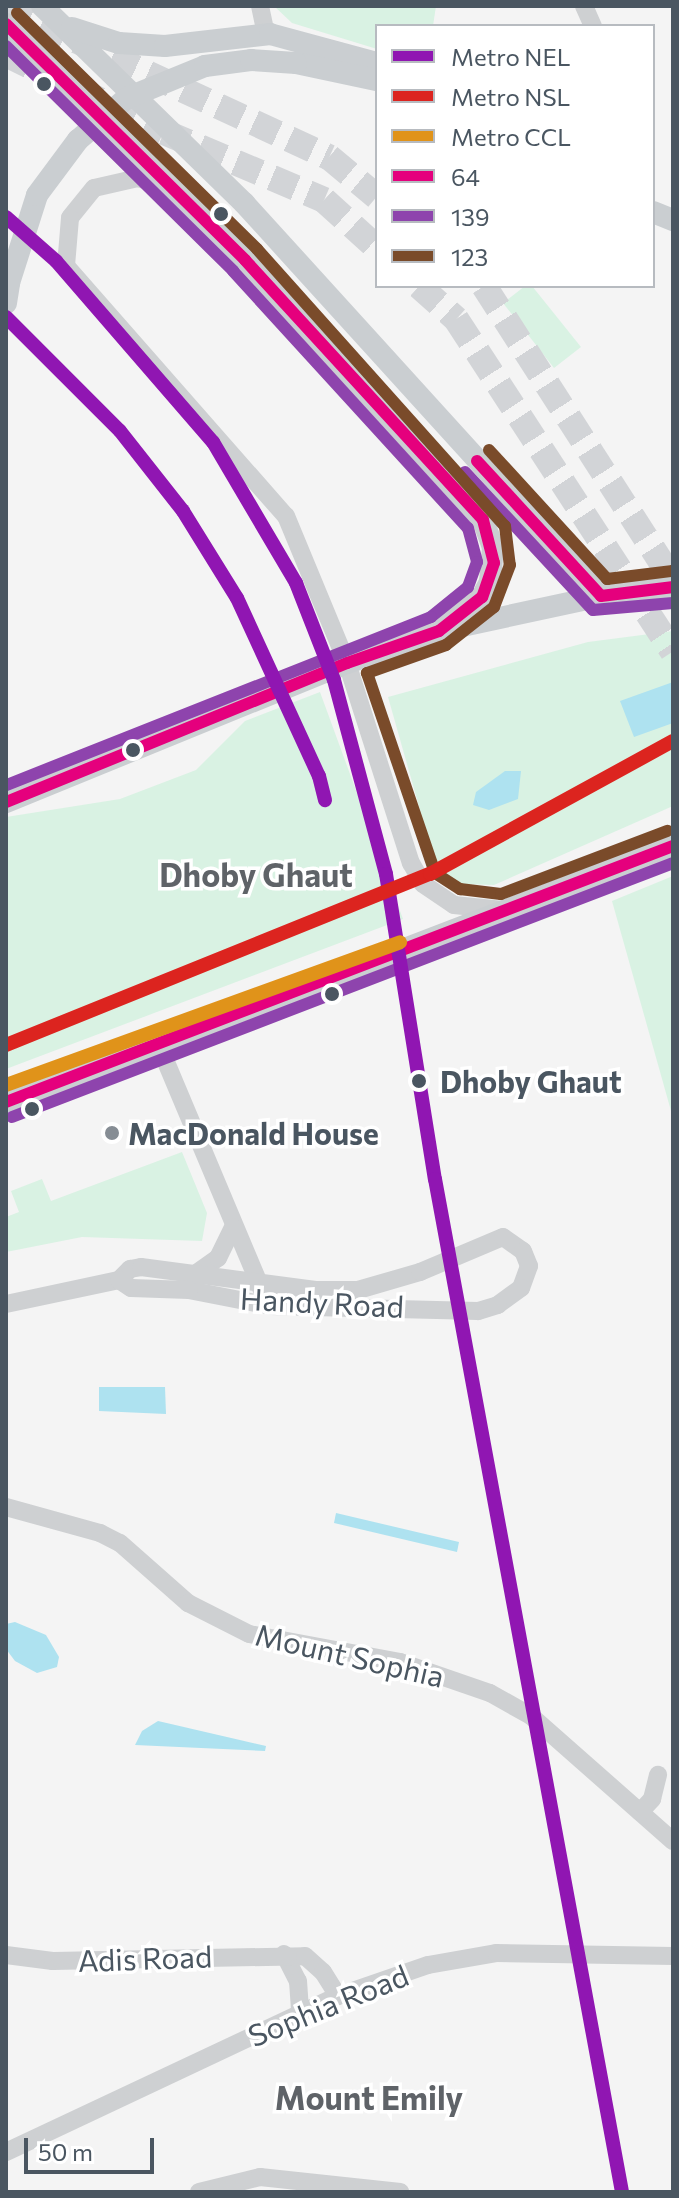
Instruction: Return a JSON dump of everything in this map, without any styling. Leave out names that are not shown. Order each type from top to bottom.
[{"type":"main road","points":[[42,6],[244,203],[601,596]]},
{"type":"main road","points":[[60,23],[97,38],[146,46],[266,34],[335,48],[375,62]]},
{"type":"main road","points":[[6,24],[177,190],[483,520],[494,563],[482,597],[439,631]]},
{"type":"main road","points":[[8,293],[37,195],[78,140],[127,98],[205,66],[296,63],[375,80]]},
{"type":"main road","points":[[437,471],[464,448]]},
{"type":"main road","points":[[6,802],[347,663],[439,631],[601,596],[673,587]]},
{"type":"main road","points":[[6,1102],[673,846]]},
{"type":"street","points":[[260,6],[266,34]]},
{"type":"street","points":[[177,190],[138,178],[94,188],[70,218],[66,266],[286,516],[347,663],[411,863],[423,884],[454,905],[503,910]]},
{"type":"street","points":[[158,1043],[233,1227],[271,1306]]},
{"type":"street","points":[[195,1274],[218,1258],[233,1227]]},
{"type":"street","name":"Handy Road","points":[[6,1304],[119,1280],[130,1269],[141,1267],[258,1283],[358,1290],[461,1255],[493,1239],[513,1240],[529,1266],[521,1288],[498,1305],[478,1311],[271,1306],[189,1290],[131,1288],[119,1280]]},
{"type":"street","name":"Mount Sophia","points":[[6,1507],[110,1538],[188,1603],[249,1634],[400,1662],[490,1693],[531,1716],[673,1841]]},
{"type":"street","points":[[640,1812],[652,1799],[658,1775]]},
{"type":"street","points":[[284,1954],[298,1981],[300,2013]]},
{"type":"street","name":"Adis Road","points":[[6,1955],[53,1961],[284,1954],[313,1960],[338,1996]]},
{"type":"street","name":"Sophia Road","points":[[6,2152],[338,1996],[461,1956],[673,1956]]},
{"type":"street","points":[[199,2192],[260,2177],[400,2192]]},
{"type":"green space","points":[[274,6],[436,6],[433,24],[375,24],[375,48],[292,23]]},
{"type":"green space","points":[[522,288],[534,288],[581,347],[554,368],[503,303]]},
{"type":"green space","points":[[673,631],[673,806],[494,885],[462,884],[437,870],[388,697],[588,642]]},
{"type":"green space","points":[[320,692],[403,919],[6,1069],[6,817],[120,799],[196,770],[245,721]]},
{"type":"green space","points":[[673,876],[673,1118],[612,901]]},
{"type":"green space","points":[[182,1152],[207,1213],[202,1241],[82,1237],[6,1252],[6,1217],[19,1212],[11,1191],[42,1179],[51,1201]]},
{"type":"water","points":[[673,682],[673,723],[634,737],[620,701]]},
{"type":"water","points":[[505,771],[521,771],[518,799],[489,810],[473,805],[476,792]]},
{"type":"water","points":[[99,1387],[165,1387],[166,1414],[99,1411]]},
{"type":"water","points":[[336,1513],[459,1542],[457,1552],[334,1523]]},
{"type":"water","points":[[15,1622],[46,1635],[59,1657],[57,1667],[37,1673],[15,1661],[6,1649],[6,1624]]},
{"type":"water","points":[[158,1721],[266,1746],[265,1751],[135,1745],[142,1731]]},
{"type":"tunnel","points":[[6,8],[329,157],[375,195]]},
{"type":"tunnel","points":[[6,54],[164,132],[324,200],[375,246]]},
{"type":"tunnel","points":[[421,288],[456,319],[673,652]]},
{"type":"tunnel","points":[[485,288],[673,580]]},
{"type":"metro line","name":"NEL","points":[[6,217],[56,261],[213,442],[296,583],[334,680],[386,874],[435,1179],[622,2192]]},
{"type":"metro line","name":"NEL","points":[[6,317],[120,431],[183,511],[237,598],[319,776],[325,800]]},
{"type":"metro line","name":"NSL","points":[[6,1045],[430,874],[673,741]]},
{"type":"metro line","name":"CCL","points":[[6,1085],[400,942]]},
{"type":"transit line","name":"123","points":[[17,13],[257,249],[505,526],[510,565],[494,607],[446,645],[367,673],[435,873],[460,889],[501,894],[667,831]]},
{"type":"transit line","name":"64","points":[[6,24],[245,260],[483,520],[494,563],[482,597],[439,631],[347,663],[6,802]]},
{"type":"transit line","name":"139","points":[[6,46],[233,271],[468,528],[477,562],[468,587],[431,617],[6,785]]},
{"type":"transit line","name":"123","points":[[489,450],[607,579],[671,571]]},
{"type":"transit line","name":"64","points":[[477,461],[601,596],[673,587]]},
{"type":"transit line","name":"139","points":[[465,472],[593,610],[673,603]]},
{"type":"transit line","name":"64","points":[[6,1102],[673,846]]},
{"type":"transit line","name":"139","points":[[12,1117],[673,863]]},
{"type":"place","name":"Dhoby Ghaut","points":[[419,1081]]},
{"type":"place","name":"MacDonald House","points":[[112,1133]]},
{"type":"district","name":"Dhoby Ghaut","points":[[256,874]]},
{"type":"district","name":"Mount Emily","points":[[369,2097]]}]
